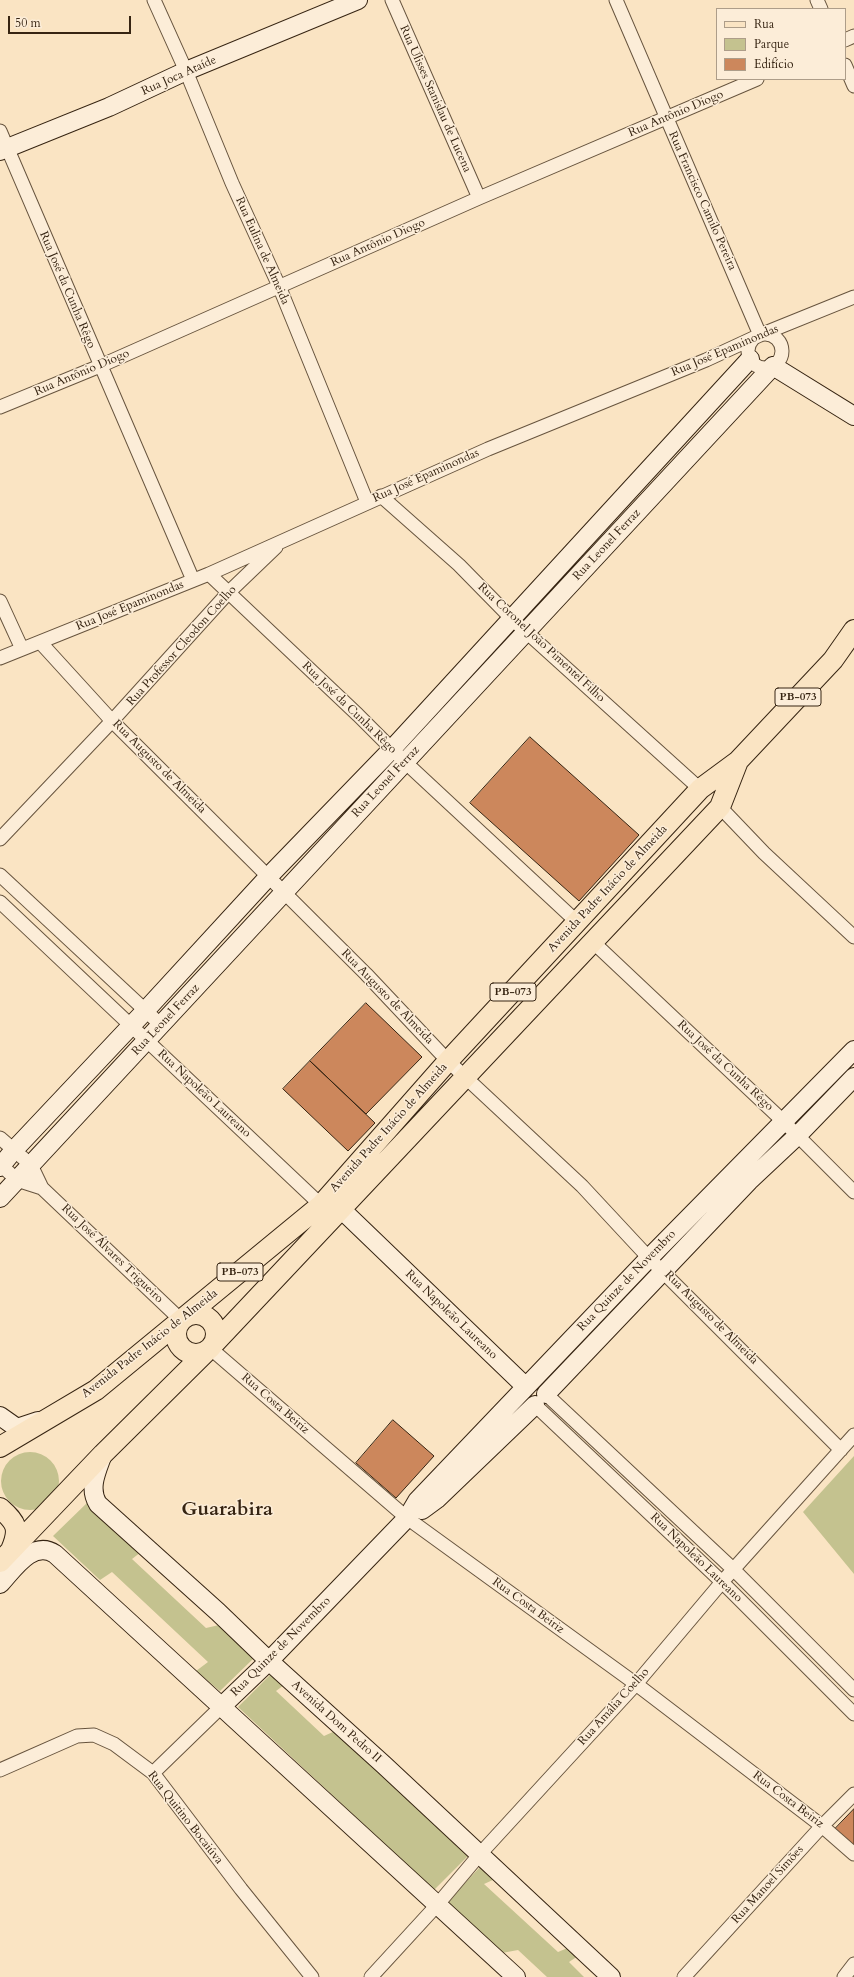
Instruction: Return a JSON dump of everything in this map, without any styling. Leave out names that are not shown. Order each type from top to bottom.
[{"type":"main road","name":"Avenida Padre Inácio de Almeida","points":[[0,1447],[96,1390],[182,1321],[321,1205],[448,1061],[700,790],[738,761],[833,660],[854,630]]},
{"type":"main road","name":"Avenida Padre Inácio de Almeida","points":[[5,1556],[103,1454],[210,1348],[720,807],[738,761]]},
{"type":"main road","points":[[700,790],[696,797],[697,806],[700,809],[712,812],[720,807]]},
{"type":"main road","points":[[577,922],[584,920],[595,924],[598,931],[594,942]]},
{"type":"main road","points":[[197,1315],[203,1316],[212,1322],[215,1327],[216,1338],[210,1348],[198,1354],[185,1351],[177,1340],[178,1326],[182,1321],[186,1317],[197,1315]]},
{"type":"main road","points":[[0,1508],[12,1518],[16,1526],[17,1534],[5,1556]]},
{"type":"street","name":"Rua Eulina de Almeida","points":[[154,0],[186,71],[232,183],[279,286],[367,502]]},
{"type":"street","name":"Rua Joca Ataíde","points":[[3,150],[109,107],[186,71],[358,0]]},
{"type":"street","name":"Rua Ulisses Stanislau de Lucena","points":[[392,0],[478,198]]},
{"type":"street","name":"Rua Francisco Camilo Pereira","points":[[616,0],[760,335]]},
{"type":"street","points":[[846,67],[854,86]]},
{"type":"street","name":"Rua Antônio Diogo","points":[[0,407],[100,366],[478,198],[755,80]]},
{"type":"street","name":"Rua José da Cunha Rêgo","points":[[0,131],[3,150],[100,366],[193,580]]},
{"type":"street","name":"Rua José Epaminondas","points":[[0,658],[209,574],[488,449],[706,360],[760,335],[791,324],[854,297]]},
{"type":"street","points":[[782,348],[771,336],[760,335],[750,345],[748,354],[750,359],[762,368],[773,366],[780,358],[791,324]]},
{"type":"street","name":"Rua Leonel Ferraz","points":[[1,1165],[146,1011],[269,876],[392,749],[750,359]]},
{"type":"street","points":[[773,366],[854,416]]},
{"type":"street","name":"Rua Leonel Ferraz","points":[[0,1198],[773,366]]},
{"type":"street","name":"Rua Coronel João Pimentel Filho","points":[[381,496],[459,566],[512,619],[527,631],[700,790]]},
{"type":"street","name":"Rua Professor Cleodon Coelho","points":[[0,839],[112,721],[228,593],[282,540]]},
{"type":"street","name":"Rua José da Cunha Rêgo","points":[[209,574],[405,762],[577,922]]},
{"type":"street","points":[[0,601],[22,649]]},
{"type":"street","name":"Rua Augusto de Almeida","points":[[40,642],[112,721],[366,974],[448,1061],[582,1186],[649,1258],[664,1270],[841,1450]]},
{"type":"street","points":[[720,807],[764,853],[854,937]]},
{"type":"street","points":[[0,875],[161,1025]]},
{"type":"street","name":"Rua Napoleão Laureano","points":[[0,902],[321,1205]]},
{"type":"street","name":"Rua José da Cunha Rêgo","points":[[594,942],[783,1121],[854,1192]]},
{"type":"street","name":"Rua Quinze de Novembro","points":[[153,1773],[269,1661],[407,1518],[417,1501],[649,1258],[854,1050]]},
{"type":"street","name":"Rua Quinze de Novembro","points":[[407,1518],[424,1509],[437,1499],[541,1400],[664,1270],[713,1222],[749,1181],[797,1136],[854,1077]]},
{"type":"street","name":"Rua José Álvares Trigueiro","points":[[0,1138],[30,1165],[42,1188],[182,1321]]},
{"type":"street","name":"Rua José Álvares Trigueiro","points":[[1,1165],[17,1180],[42,1188]]},
{"type":"street","name":"Rua Napoleão Laureano","points":[[342,1209],[526,1387]]},
{"type":"street","name":"Rua Costa Beiriz","points":[[210,1348],[407,1518],[636,1684],[822,1826],[854,1854]]},
{"type":"street","points":[[526,1387],[537,1383],[543,1387],[541,1400]]},
{"type":"street","name":"Rua Napoleão Laureano","points":[[541,1400],[734,1570],[854,1690]]},
{"type":"street","name":"Rua Napoleão Laureano","points":[[541,1400],[854,1714]]},
{"type":"street","points":[[0,1416],[17,1428],[62,1410]]},
{"type":"street","name":"Rua Amália Coelho","points":[[371,1977],[438,1904],[480,1854],[636,1684],[722,1582],[854,1435]]},
{"type":"street","name":"Avenida Dom Pedro II","points":[[103,1454],[93,1485],[95,1499],[98,1504],[218,1612],[611,1977]]},
{"type":"street","points":[[0,1584],[32,1552],[44,1550],[55,1554],[516,1977]]},
{"type":"street","name":"Rua Quitino Bocaiúva","points":[[0,1770],[70,1738],[88,1734],[104,1738],[114,1744],[153,1773],[241,1889],[312,1977]]},
{"type":"street","name":"Rua Manoel Simões","points":[[684,1977],[822,1826],[854,1794]]},
{"type":"street","points":[[844,1977],[854,1964]]},
{"type":"green space","points":[[24,1452],[36,1452],[46,1456],[55,1465],[59,1475],[59,1487],[51,1502],[36,1510],[24,1510],[14,1506],[5,1497],[1,1487],[1,1475],[5,1465],[14,1456]]},
{"type":"green space","points":[[854,1456],[854,1574],[803,1512]]},
{"type":"green space","points":[[89,1501],[141,1552],[132,1559],[206,1628],[219,1625],[254,1658],[220,1691],[196,1671],[208,1662],[112,1572],[100,1580],[53,1536]]},
{"type":"green space","points":[[272,1673],[284,1685],[276,1691],[324,1736],[335,1731],[469,1855],[434,1890],[238,1707]]},
{"type":"green space","points":[[481,1866],[495,1879],[484,1884],[558,1952],[570,1947],[578,1956],[569,1962],[584,1977],[547,1977],[518,1950],[502,1953],[447,1902]]},
{"type":"building","points":[[530,737],[639,835],[579,901],[470,803]]},
{"type":"building","points":[[366,1003],[422,1057],[366,1114],[310,1061]]},
{"type":"building","points":[[310,1061],[375,1123],[348,1151],[283,1089]]},
{"type":"building","points":[[393,1420],[434,1456],[396,1498],[356,1463]]},
{"type":"building","points":[[854,1809],[854,1848],[835,1829]]},
{"type":"district","name":"Guarabira","points":[[227,1510]]}]
